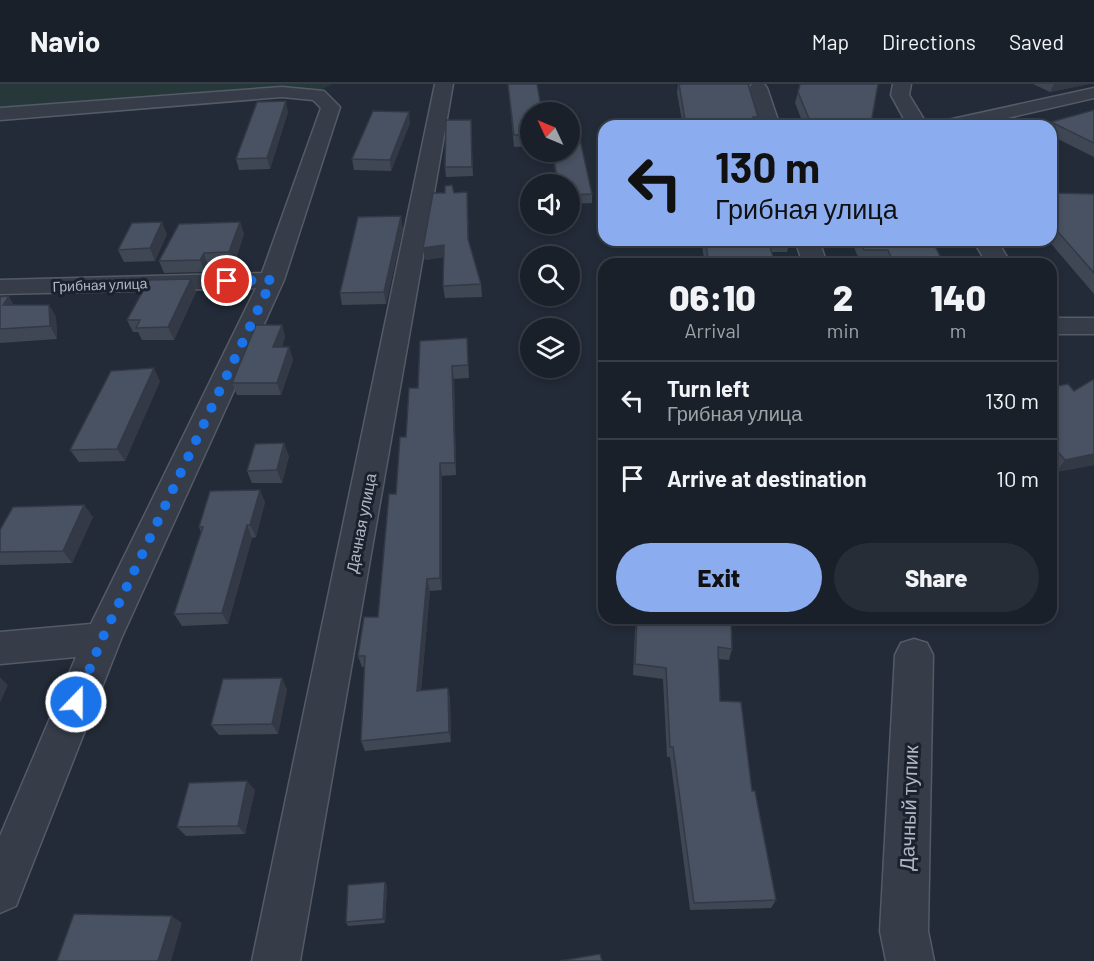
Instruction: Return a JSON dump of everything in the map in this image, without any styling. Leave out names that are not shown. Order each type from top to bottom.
[{"type":"street","name":"Дачная улица","points":[[276,961],[444,84]]},
{"type":"street","points":[[902,84],[900,95],[915,120]]},
{"type":"street","points":[[758,88],[768,120]]},
{"type":"street","points":[[0,114],[271,93],[318,95],[331,106],[272,280],[102,639],[0,890]]},
{"type":"street","points":[[975,120],[1094,93]]},
{"type":"street","name":"Грибная улица","points":[[0,287],[272,280]]},
{"type":"street","points":[[1057,326],[1094,326]]},
{"type":"street","points":[[0,648],[102,639]]},
{"type":"street","name":"Дачный тупик","points":[[910,961],[904,932],[914,655]]},
{"type":"shaded area","points":[[0,84],[333,84],[322,89],[0,108]]},
{"type":"building","points":[[508,84],[537,84],[540,102],[520,102],[520,135],[514,135]]},
{"type":"building","points":[[679,84],[748,84],[758,117],[753,117],[754,120],[685,120]]},
{"type":"building","points":[[800,84],[878,84],[872,120],[810,120],[798,92]]},
{"type":"building","points":[[286,101],[267,158],[236,159],[257,102]]},
{"type":"building","points":[[1094,110],[1094,143],[1057,125],[1057,120]]},
{"type":"building","points":[[373,111],[409,112],[390,160],[352,159]]},
{"type":"building","points":[[446,120],[471,120],[472,167],[445,167]]},
{"type":"building","points":[[580,140],[592,194],[580,195],[580,174],[556,174],[555,162],[580,162]]},
{"type":"building","points":[[452,185],[454,193],[467,192],[468,239],[481,284],[443,286],[444,245],[423,248],[433,193],[445,193],[445,186]]},
{"type":"building","points":[[1057,193],[1094,194],[1094,273],[1057,231]]},
{"type":"building","points":[[401,216],[384,292],[340,293],[358,217]]},
{"type":"building","points":[[162,222],[150,248],[118,250],[132,223]]},
{"type":"building","points":[[240,222],[229,252],[204,253],[200,260],[159,261],[179,224]]},
{"type":"building","points":[[706,246],[770,246],[773,258],[708,258]]},
{"type":"building","points":[[862,246],[935,246],[941,258],[891,258],[888,250],[864,250]]},
{"type":"building","points":[[191,279],[168,327],[136,328],[140,320],[127,320],[149,280]]},
{"type":"building","points":[[9,296],[3,305],[49,305],[50,326],[0,329],[0,297]]},
{"type":"building","points":[[256,325],[282,325],[273,347],[289,347],[277,383],[232,383]]},
{"type":"building","points":[[467,338],[468,365],[452,366],[455,463],[440,463],[440,578],[427,579],[417,691],[448,688],[449,732],[361,741],[365,656],[358,656],[364,617],[378,617],[389,494],[396,494],[400,437],[406,437],[409,388],[418,388],[420,341]]},
{"type":"building","points":[[154,368],[117,449],[70,450],[111,371]]},
{"type":"building","points":[[1094,379],[1094,454],[1065,460],[1057,451],[1057,386],[1068,384],[1074,391]]},
{"type":"building","points":[[284,443],[277,470],[247,471],[255,444]]},
{"type":"building","points":[[260,490],[250,525],[247,525],[222,613],[174,614],[203,527],[199,527],[210,491]]},
{"type":"building","points":[[84,505],[63,551],[0,552],[0,530],[13,507]]},
{"type":"building","points":[[637,624],[731,624],[732,649],[718,647],[720,701],[741,702],[752,791],[755,791],[776,900],[694,903],[673,747],[670,747],[666,668],[635,664]]},
{"type":"building","points":[[282,678],[272,724],[211,725],[223,679]]},
{"type":"building","points":[[247,781],[238,826],[177,827],[189,783]]},
{"type":"building","points":[[385,882],[383,919],[346,922],[348,885]]},
{"type":"building","points":[[74,914],[172,916],[158,961],[57,961]]},
{"type":"building","points":[[600,954],[602,961],[560,961]]},
{"type":"route","points":[[76,702],[102,639],[272,280],[227,281]]}]
